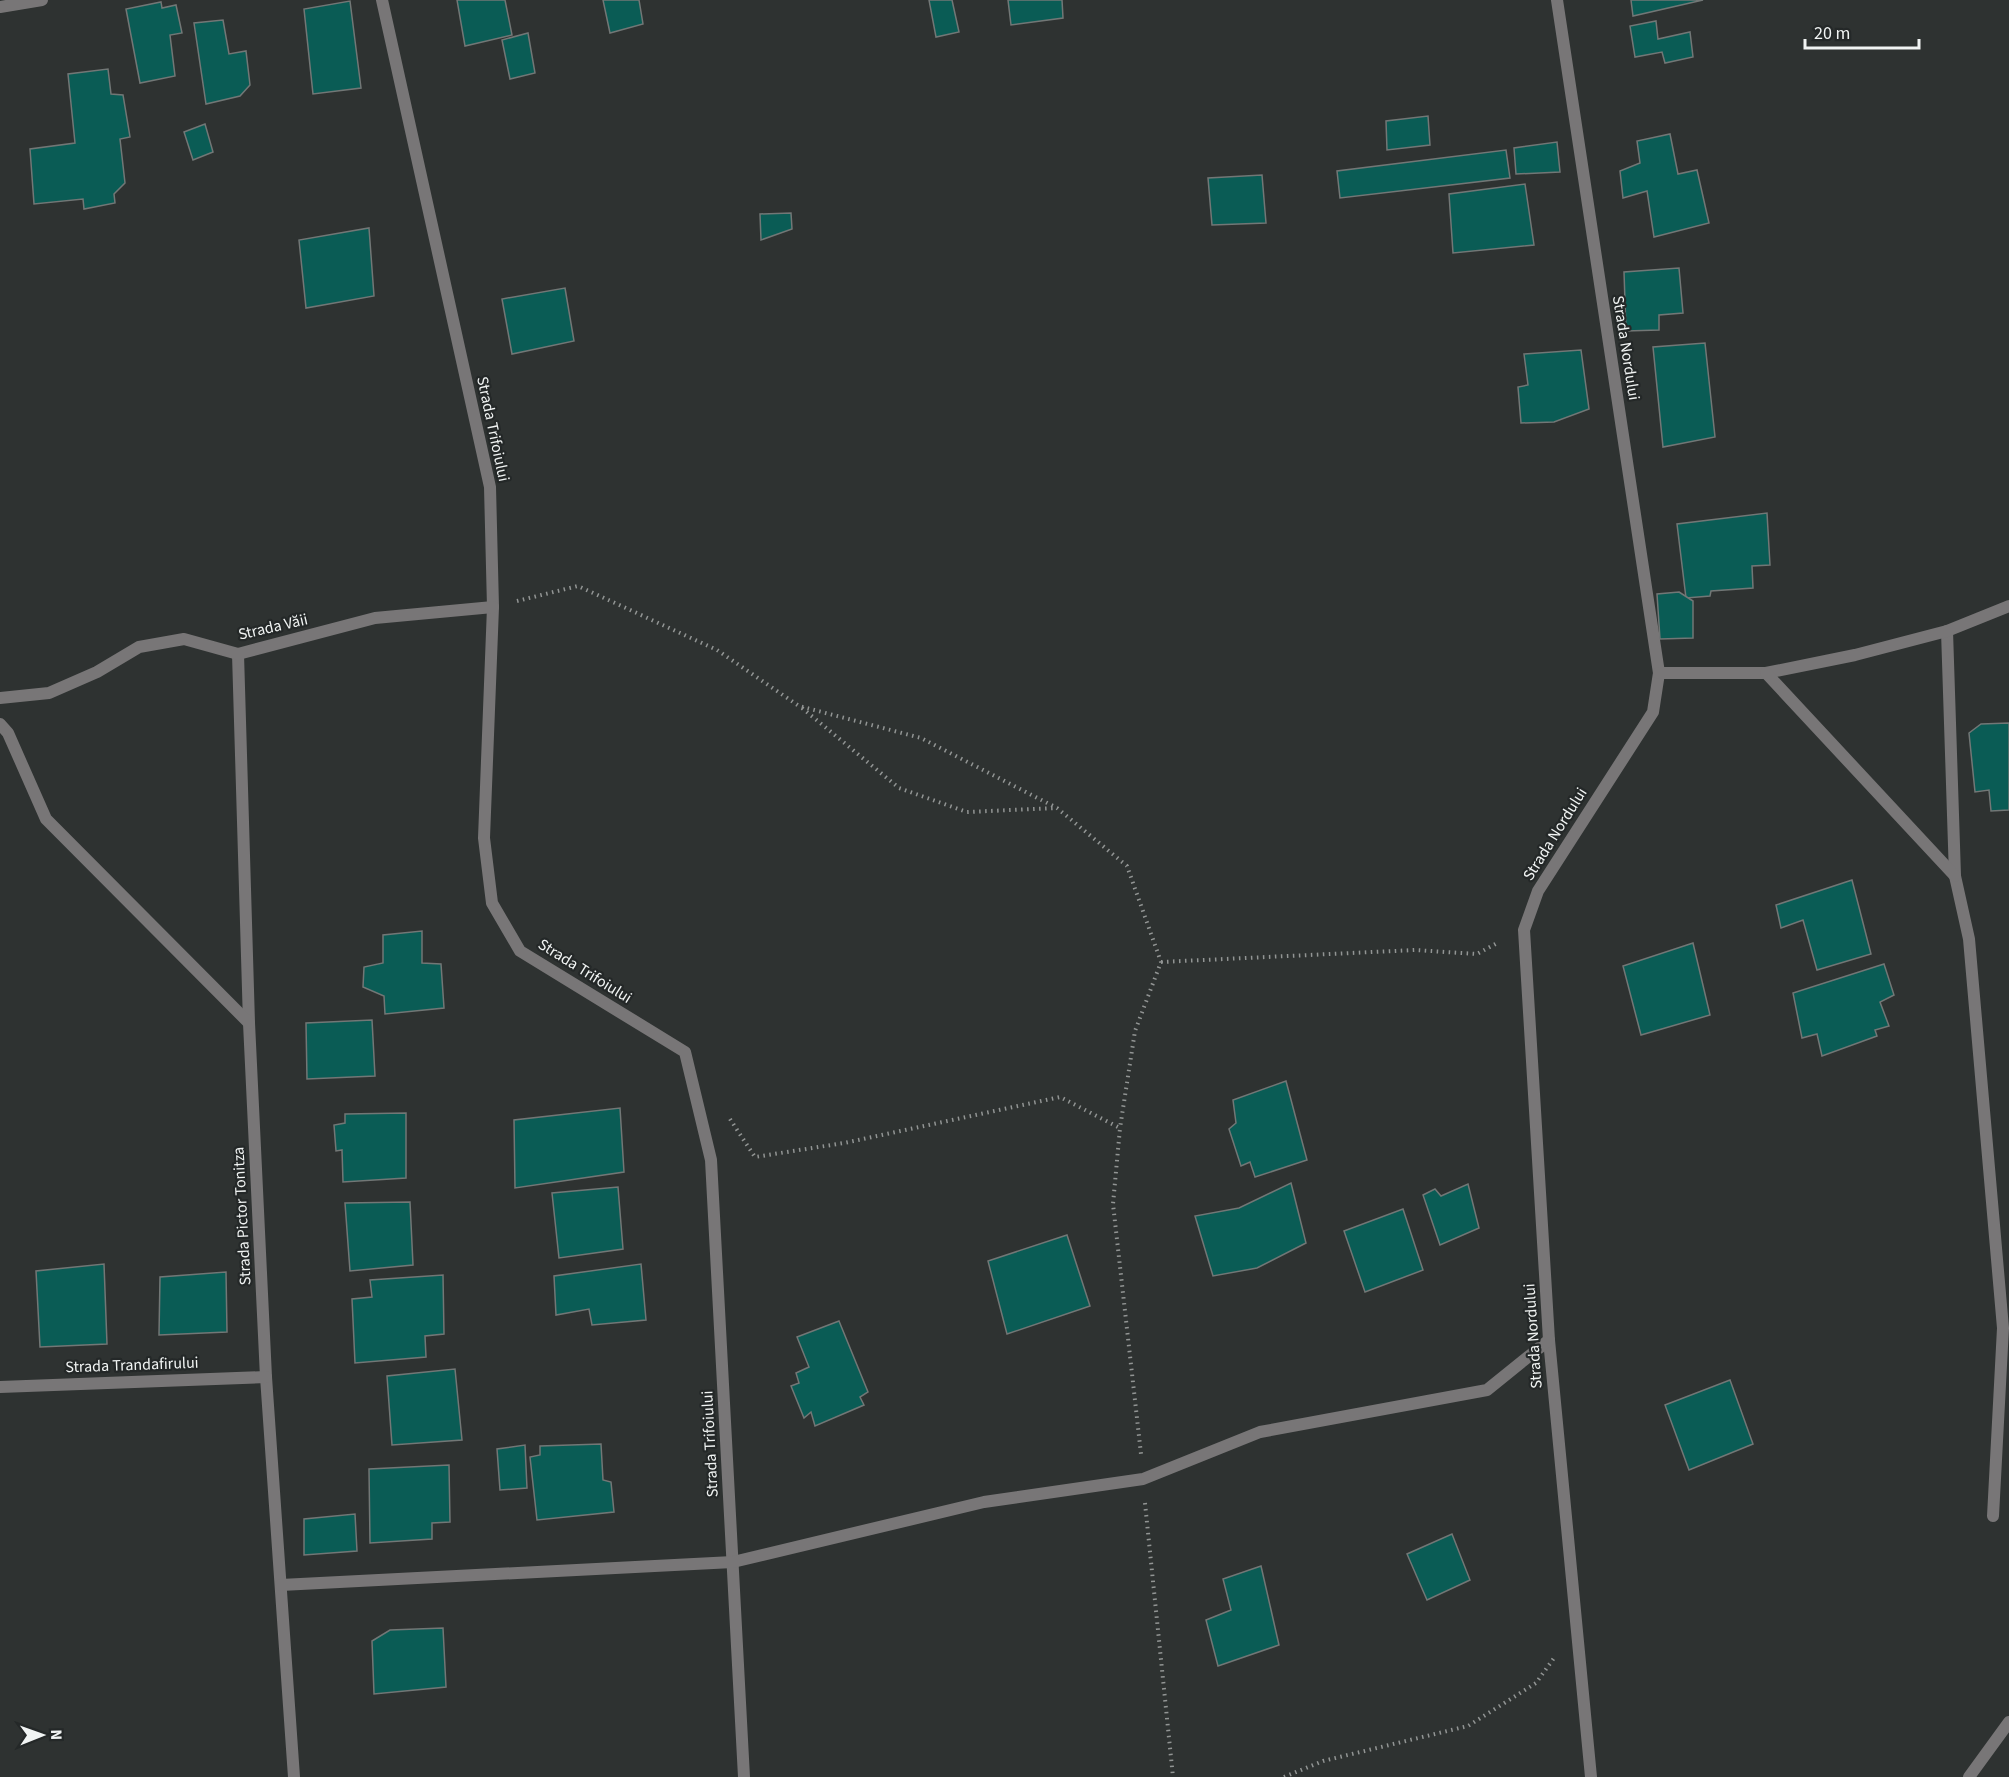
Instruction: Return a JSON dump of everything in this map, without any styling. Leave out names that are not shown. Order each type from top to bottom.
[{"type":"street","points":[[0,7],[42,0]]},
{"type":"street","name":"Strada Trifoiului","points":[[382,0],[490,487],[493,607],[484,838],[492,903],[520,951],[685,1052],[711,1160],[744,1777]]},
{"type":"street","name":"Strada Nordului","points":[[1557,0],[1659,673],[1653,712],[1538,891],[1524,930],[1549,1340],[1592,1777]]},
{"type":"street","points":[[1659,673],[1766,673],[1855,655],[1947,631],[2009,606]]},
{"type":"street","name":"Strada Văii","points":[[0,698],[49,693],[97,672],[139,647],[184,639],[238,654],[375,618],[493,607]]},
{"type":"street","points":[[1947,631],[1955,876],[1968,939],[2003,1328],[1993,1516]]},
{"type":"street","name":"Strada Pictor Tonitza","points":[[238,654],[249,1023],[266,1377],[294,1777]]},
{"type":"street","points":[[1766,673],[1955,876]]},
{"type":"street","points":[[0,724],[8,733],[46,819],[249,1023]]},
{"type":"street","points":[[281,1585],[733,1562],[984,1502],[1143,1479],[1260,1432],[1487,1390],[1549,1340]]},
{"type":"street","name":"Strada Trandafirului","points":[[0,1387],[266,1377]]},
{"type":"street","points":[[1969,1777],[2009,1722]]},
{"type":"path","points":[[493,607],[578,586],[717,650],[799,706],[899,788],[966,812],[1058,808]]},
{"type":"path","points":[[799,706],[921,738],[1058,808],[1127,866],[1161,962],[1135,1031],[1120,1128],[1113,1204],[1173,1777]]},
{"type":"path","points":[[1161,962],[1415,950],[1476,954],[1524,930]]},
{"type":"path","points":[[723,1109],[755,1157],[844,1143],[1060,1097],[1120,1128]]},
{"type":"path","points":[[1284,1777],[1323,1761],[1468,1726],[1536,1683],[1577,1625]]},
{"type":"building","points":[[457,0],[505,0],[512,35],[465,46]]},
{"type":"building","points":[[603,0],[639,0],[643,24],[610,33]]},
{"type":"building","points":[[929,0],[952,0],[959,32],[936,37]]},
{"type":"building","points":[[1008,0],[1062,0],[1063,18],[1011,25]]},
{"type":"building","points":[[1631,0],[1703,0],[1633,16]]},
{"type":"building","points":[[350,1],[361,88],[313,94],[304,9]]},
{"type":"building","points":[[161,2],[162,8],[176,5],[182,33],[170,35],[175,76],[140,83],[126,9]]},
{"type":"building","points":[[223,20],[229,54],[246,51],[250,85],[240,96],[206,104],[194,23]]},
{"type":"building","points":[[1656,21],[1658,39],[1690,32],[1693,57],[1665,63],[1662,52],[1635,57],[1630,26]]},
{"type":"building","points":[[528,33],[535,73],[510,79],[502,40]]},
{"type":"building","points":[[108,69],[111,94],[123,95],[130,137],[120,139],[125,183],[114,194],[115,203],[84,209],[83,199],[34,204],[30,149],[75,143],[68,74]]},
{"type":"building","points":[[1428,116],[1430,145],[1387,150],[1386,121]]},
{"type":"building","points":[[205,124],[213,152],[193,160],[184,132]]},
{"type":"building","points":[[1670,134],[1678,174],[1697,170],[1709,223],[1654,237],[1647,191],[1623,198],[1620,171],[1640,163],[1637,141]]},
{"type":"building","points":[[1557,142],[1560,172],[1516,174],[1514,148]]},
{"type":"building","points":[[1506,150],[1510,178],[1340,198],[1337,171]]},
{"type":"building","points":[[1262,175],[1266,223],[1212,225],[1208,178]]},
{"type":"building","points":[[1525,184],[1534,245],[1453,253],[1449,194]]},
{"type":"building","points":[[791,213],[792,229],[761,240],[760,214]]},
{"type":"building","points":[[369,228],[374,296],[306,308],[299,240]]},
{"type":"building","points":[[1679,268],[1683,313],[1659,315],[1659,330],[1626,331],[1624,272]]},
{"type":"building","points":[[565,288],[574,341],[512,354],[502,299]]},
{"type":"building","points":[[1705,343],[1715,437],[1663,447],[1653,347]]},
{"type":"building","points":[[1581,350],[1589,409],[1554,422],[1521,423],[1518,387],[1528,385],[1524,354]]},
{"type":"building","points":[[1767,513],[1770,565],[1752,566],[1753,588],[1711,591],[1710,596],[1686,598],[1677,524]]},
{"type":"building","points":[[1679,592],[1693,601],[1693,638],[1660,639],[1657,594]]},
{"type":"building","points":[[2009,723],[2009,810],[1991,811],[1989,790],[1975,792],[1969,733],[1981,724]]},
{"type":"building","points":[[1852,880],[1871,954],[1817,970],[1803,920],[1781,928],[1776,905]]},
{"type":"building","points":[[422,931],[422,963],[441,964],[444,1008],[385,1014],[384,996],[363,987],[364,967],[383,963],[383,935]]},
{"type":"building","points":[[1693,943],[1710,1015],[1641,1035],[1623,966]]},
{"type":"building","points":[[1884,964],[1894,995],[1880,1002],[1889,1026],[1875,1030],[1877,1036],[1822,1056],[1817,1034],[1802,1038],[1793,993]]},
{"type":"building","points":[[372,1020],[375,1076],[307,1079],[306,1023]]},
{"type":"building","points":[[1286,1081],[1307,1160],[1255,1177],[1250,1162],[1241,1166],[1229,1129],[1236,1123],[1233,1100]]},
{"type":"building","points":[[620,1108],[624,1172],[515,1188],[514,1120]]},
{"type":"building","points":[[406,1113],[406,1178],[343,1182],[342,1150],[336,1151],[334,1125],[345,1123],[345,1114]]},
{"type":"building","points":[[1291,1183],[1306,1243],[1257,1268],[1213,1276],[1195,1216],[1239,1208]]},
{"type":"building","points":[[1468,1184],[1479,1228],[1440,1245],[1423,1195],[1435,1189],[1441,1196]]},
{"type":"building","points":[[618,1187],[623,1249],[559,1258],[552,1193]]},
{"type":"building","points":[[410,1202],[413,1265],[350,1271],[345,1203]]},
{"type":"building","points":[[1403,1209],[1423,1270],[1365,1292],[1344,1231]]},
{"type":"building","points":[[1067,1235],[1090,1306],[1007,1334],[988,1261]]},
{"type":"building","points":[[104,1264],[107,1344],[40,1347],[36,1271]]},
{"type":"building","points":[[641,1264],[646,1320],[592,1325],[589,1309],[556,1315],[554,1276]]},
{"type":"building","points":[[226,1272],[227,1332],[159,1335],[160,1277]]},
{"type":"building","points":[[443,1275],[444,1334],[425,1336],[426,1357],[355,1363],[352,1299],[372,1297],[370,1280]]},
{"type":"building","points":[[839,1321],[868,1392],[860,1397],[864,1405],[815,1426],[811,1412],[804,1418],[791,1386],[799,1383],[796,1373],[809,1367],[797,1337]]},
{"type":"building","points":[[455,1369],[462,1440],[392,1445],[387,1376]]},
{"type":"building","points":[[1730,1380],[1753,1444],[1689,1470],[1665,1405]]},
{"type":"building","points":[[601,1444],[603,1480],[611,1482],[614,1512],[537,1520],[530,1457],[540,1455],[540,1446]]},
{"type":"building","points":[[525,1445],[527,1488],[500,1490],[497,1449]]},
{"type":"building","points":[[449,1465],[450,1522],[432,1523],[432,1539],[370,1543],[369,1469]]},
{"type":"building","points":[[355,1514],[357,1551],[304,1555],[304,1519]]},
{"type":"building","points":[[1452,1534],[1470,1580],[1427,1600],[1407,1554]]},
{"type":"building","points":[[1261,1566],[1279,1645],[1218,1666],[1206,1620],[1231,1610],[1223,1579]]},
{"type":"building","points":[[443,1628],[446,1687],[374,1694],[372,1641],[390,1630]]}]
